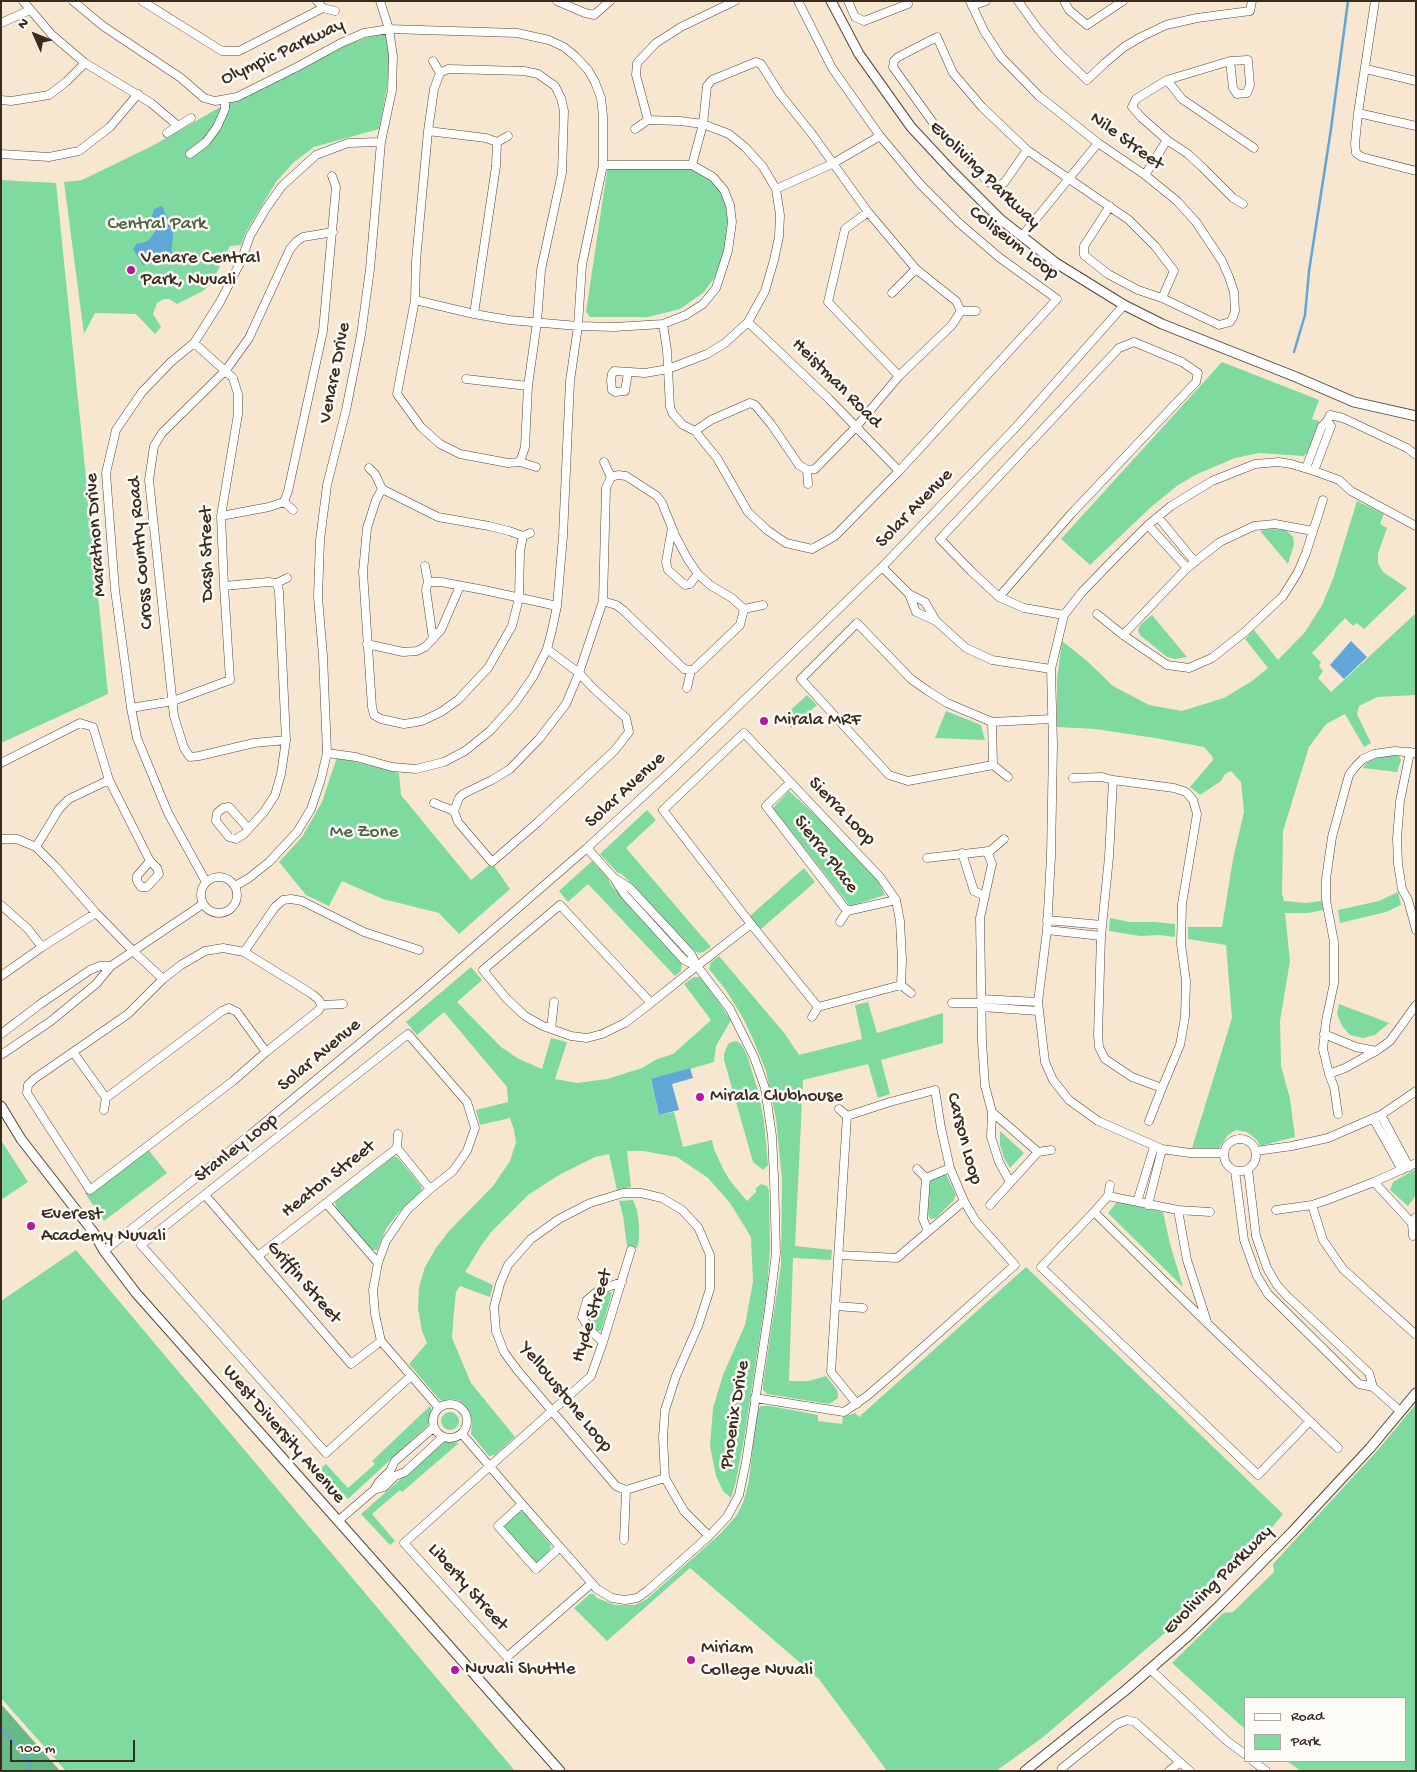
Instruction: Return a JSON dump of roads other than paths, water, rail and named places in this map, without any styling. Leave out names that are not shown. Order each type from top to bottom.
[{"type":"street","points":[[23,1],[52,35],[86,63],[152,103],[177,125]]},
{"type":"street","name":"Olympic Parkway","points":[[73,1],[103,26],[181,78],[204,98],[215,101],[237,97],[364,33],[389,29],[517,33],[549,40],[564,47],[575,56],[588,70],[595,82],[601,98],[603,116],[603,165]]},
{"type":"street","points":[[142,1],[222,51],[239,50],[323,8]]},
{"type":"street","points":[[317,1],[323,8],[335,11]]},
{"type":"street","name":"Venare Drive","points":[[235,886],[249,878],[269,862],[298,832],[311,809],[321,779],[326,753],[323,656],[318,597],[320,540],[328,485],[361,335],[370,269],[381,142],[392,80],[394,56],[389,29],[380,1]]},
{"type":"street","points":[[557,1],[585,14],[594,15],[610,1]]},
{"type":"street","points":[[648,120],[636,70],[637,63],[656,43],[681,26],[735,1]]},
{"type":"street","name":"Coliseum Loop","points":[[695,431],[725,470],[748,512],[767,530],[786,543],[812,549],[835,536],[899,470],[1057,299],[1000,258],[958,223],[920,184],[880,136],[832,68],[798,1]]},
{"type":"street","name":"Evoliving Parkway","points":[[831,1],[859,54],[911,127],[975,195],[1022,236],[1068,272],[1124,305],[1162,324],[1296,376],[1354,402],[1416,416]]},
{"type":"street","points":[[848,1],[855,17],[864,20],[908,4],[907,1]]},
{"type":"street","points":[[971,4],[986,1]]},
{"type":"street","points":[[1018,1],[1048,41],[1087,80],[1105,62],[1140,37],[1166,26],[1197,18],[1250,11],[1252,1]]},
{"type":"street","points":[[1064,1],[1069,10],[1087,25],[1123,1]]},
{"type":"street","points":[[1375,1],[1358,113],[1356,153],[1362,157],[1416,171]]},
{"type":"street","name":"Nile Street","points":[[971,4],[984,31],[1001,57],[1039,96],[1098,143],[1145,175],[1177,201],[1196,222],[1222,261],[1234,292],[1235,311],[1230,322],[1219,325],[1162,298]]},
{"type":"street","points":[[1,22],[30,10]]},
{"type":"street","points":[[1027,150],[1004,183],[996,186],[988,182],[939,131],[893,67],[894,61],[898,57],[938,37],[953,73],[982,107],[1027,150],[1110,206],[1129,220],[1155,246],[1174,271],[1162,298],[1138,290],[1108,274],[1084,255],[1084,246],[1110,206]]},
{"type":"street","points":[[433,61],[440,73]]},
{"type":"street","points":[[1230,61],[1167,80],[1136,99],[1132,107],[1167,140],[1188,154],[1204,168],[1233,198],[1243,204]]},
{"type":"street","points":[[692,164],[703,124],[707,86],[712,80],[756,62],[762,64],[780,94],[812,134],[868,212],[916,269],[956,301],[961,311]]},
{"type":"street","points":[[1,100],[12,101],[49,95],[86,63]]},
{"type":"street","points":[[520,462],[525,447],[528,386],[537,322],[541,270],[562,173],[564,111],[561,98],[555,86],[538,74],[524,71],[448,69],[440,73],[434,89],[428,131],[414,300],[396,394],[421,427],[440,444],[460,454],[508,463],[520,462],[536,467]]},
{"type":"street","points":[[1366,69],[1416,81]]},
{"type":"street","points":[[1167,80],[1182,99],[1254,148]]},
{"type":"street","points":[[1,154],[49,156],[79,151],[110,127],[138,94]]},
{"type":"street","points":[[190,154],[206,142],[217,127],[225,109],[225,100]]},
{"type":"street","points":[[1358,113],[1416,126]]},
{"type":"street","points":[[167,133],[191,118]]},
{"type":"street","points":[[628,372],[645,373],[668,369],[707,354],[726,342],[748,322],[765,292],[779,237],[780,214],[776,189],[763,167],[745,147],[729,134],[703,124],[648,120],[635,129]]},
{"type":"street","points":[[428,131],[486,138],[497,142],[508,136]]},
{"type":"street","points":[[776,189],[832,164],[880,136]]},
{"type":"street","points":[[1145,175],[1167,140]]},
{"type":"street","name":"Marathon Drive","points":[[206,882],[168,812],[136,738],[116,590],[106,473],[116,430],[142,392],[171,362],[194,343],[220,302],[241,261],[250,236],[282,186],[316,155],[348,143],[381,142]]},
{"type":"street","points":[[474,314],[496,166],[497,142]]},
{"type":"street","points":[[1022,236],[1098,143]]},
{"type":"street","points":[[326,753],[356,757],[392,767],[416,769],[444,762],[465,751],[490,730],[515,703],[533,677],[547,648],[557,606],[563,536],[570,381],[578,326],[582,265],[603,165],[692,164],[713,177],[724,190],[730,205],[732,222],[728,251],[716,288],[703,304],[686,315],[663,324],[614,327],[578,326],[474,314],[414,300]]},
{"type":"street","points":[[284,502],[324,331],[336,187],[332,176]]},
{"type":"street","points":[[868,212],[845,228],[828,302],[899,376]]},
{"type":"street","name":"Cross Country Road","points":[[286,740],[254,743],[190,757],[184,748],[174,716],[149,480],[154,446],[162,433],[226,370],[249,338],[290,249],[303,237],[333,232]]},
{"type":"street","points":[[892,293],[916,269]]},
{"type":"street","name":"Solar Avenue","points":[[104,1251],[251,1134],[419,994],[587,848],[742,704],[882,567],[1017,426],[1124,305]]},
{"type":"street","points":[[663,324],[670,407],[683,425],[695,431],[711,420],[746,404],[755,405],[794,460],[807,470],[815,469],[856,427],[899,376],[952,325],[961,311]]},
{"type":"street","points":[[961,311],[976,311]]},
{"type":"street","name":"Heistman Road","points":[[748,322],[816,386],[899,470]]},
{"type":"street","points":[[999,597],[1071,514],[1196,382],[1198,373],[1182,362],[1134,342],[1119,348],[940,539],[999,597],[1024,608],[1064,615]]},
{"type":"street","name":"Dash Street","points":[[194,343],[234,378],[238,394],[238,414],[221,516],[230,680]]},
{"type":"street","points":[[466,379],[528,386]]},
{"type":"street","points":[[1306,468],[1322,426],[1330,414],[1343,418],[1407,448],[1416,456]]},
{"type":"street","points":[[1314,471],[1331,426],[1327,421]]},
{"type":"street","points":[[1407,448],[1416,446]]},
{"type":"street","points":[[547,648],[579,673],[626,718],[629,732],[615,750],[492,862],[458,822],[454,811],[459,798],[463,794],[510,769],[539,740],[566,704],[579,673],[603,602],[606,488],[611,476],[604,462]]},
{"type":"street","points":[[1224,1153],[1190,1153],[1158,1148],[1098,1121],[1069,1100],[1053,1080],[1045,1062],[1038,1002],[1047,930],[1051,856],[1053,745],[1051,669],[1064,615],[1082,592],[1158,516],[1186,496],[1212,481],[1256,464],[1280,462],[1306,468],[1339,480],[1351,491],[1416,526]]},
{"type":"street","points":[[369,468],[375,474],[382,489],[438,517],[526,535],[520,551],[519,598],[512,626],[488,668],[458,700],[441,712],[422,721],[404,724],[381,719],[374,715],[372,707],[363,572],[367,528],[376,500],[382,489]]},
{"type":"street","points":[[807,470],[808,484]]},
{"type":"street","points":[[611,476],[626,476],[657,496],[687,558],[698,574],[744,609]]},
{"type":"street","points":[[1097,614],[1123,635],[1167,665],[1189,668],[1212,658],[1246,631],[1283,596],[1298,572],[1323,500]]},
{"type":"street","points":[[284,502],[293,510]]},
{"type":"street","points":[[221,516],[284,502]]},
{"type":"street","points":[[1158,516],[1195,562]]},
{"type":"street","points":[[1123,635],[1187,568],[1220,542],[1254,526],[1275,524],[1313,530]]},
{"type":"street","points":[[1148,525],[1187,568]]},
{"type":"street","points":[[672,527],[666,562],[668,570],[685,585],[690,584],[698,574]]},
{"type":"street","points":[[424,566],[428,582],[426,590],[432,640]]},
{"type":"street","points":[[882,567],[908,594],[916,612],[936,621],[966,648],[992,660],[1051,669]]},
{"type":"street","points":[[224,586],[268,582],[277,583],[287,578]]},
{"type":"street","points":[[428,582],[441,582],[501,593],[557,606]]},
{"type":"street","points":[[248,828],[229,807],[223,808],[216,813],[216,821],[229,837],[236,839],[248,828],[264,812],[275,795],[281,774],[286,740],[279,591],[277,583]]},
{"type":"street","points":[[367,644],[403,652],[417,651],[425,647],[443,625],[460,586]]},
{"type":"street","points":[[908,594],[926,602],[936,621]]},
{"type":"street","points":[[603,602],[616,605],[623,610],[684,669],[691,670],[740,625],[744,609]]},
{"type":"street","points":[[744,609],[764,605]]},
{"type":"street","points":[[1008,777],[993,765],[908,781],[889,775],[801,679],[857,623],[911,679],[947,703],[992,722],[1051,719]]},
{"type":"street","points":[[687,688],[691,670]]},
{"type":"street","points":[[131,708],[173,701],[230,680],[236,688]]},
{"type":"street","points":[[992,722],[993,765]]},
{"type":"street","points":[[1,763],[80,723],[93,727],[109,780],[150,861]]},
{"type":"street","name":"Sierra Loop","points":[[818,1008],[663,810],[744,733],[880,877],[896,900],[900,921],[901,985]]},
{"type":"street","points":[[1338,1114],[1334,1087],[1323,1049],[1334,983],[1334,942],[1326,900],[1326,879],[1332,836],[1349,775],[1363,759],[1374,754],[1395,751],[1413,753],[1400,801],[1397,838],[1398,864],[1402,889],[1408,900],[1416,928]]},
{"type":"street","points":[[1072,778],[1102,777],[1174,788],[1186,792],[1193,800],[1197,814],[1182,904],[1181,944],[1186,980],[1185,1017],[1180,1045],[1149,1121]]},
{"type":"street","points":[[36,847],[59,809],[70,799],[109,780]]},
{"type":"street","points":[[1113,780],[1110,857],[1101,936],[1099,1047],[1106,1058],[1132,1077],[1162,1088]]},
{"type":"street","name":"Sierra Place","points":[[790,783],[766,806],[847,911],[896,900]]},
{"type":"street","points":[[434,803],[454,811]]},
{"type":"street","points":[[1,840],[18,839],[36,847],[54,864],[96,913],[134,952],[163,978]]},
{"type":"street","points":[[927,858],[987,851],[1004,839]]},
{"type":"street","name":"Phoenix Drive","points":[[462,1434],[592,1584],[612,1598],[625,1600],[637,1598],[654,1586],[727,1517],[739,1495],[770,1309],[776,1253],[772,1136],[764,1088],[754,1057],[730,1009],[696,966],[684,960],[624,894],[614,878],[587,848]]},
{"type":"street","points":[[987,851],[992,864],[980,918],[981,1003],[985,1086],[992,1112],[991,1137],[999,1162],[1010,1182]]},
{"type":"street","points":[[962,853],[974,891],[985,896]]},
{"type":"street","points":[[222,877],[235,886],[237,898],[235,904],[227,912],[216,914],[206,909],[201,893],[206,882],[222,877]]},
{"type":"street","points":[[244,952],[275,907],[283,900],[291,899],[302,901],[364,932],[420,950]]},
{"type":"street","points":[[1,1055],[51,1021],[96,984],[112,966],[203,904]]},
{"type":"street","points":[[1,905],[28,929],[42,947]]},
{"type":"street","points":[[651,1003],[560,905],[482,970],[506,998],[525,1016],[551,1029],[571,1036],[587,1038],[602,1034],[625,1023],[651,1003],[712,953],[751,924]]},
{"type":"street","points":[[840,922],[847,911]]},
{"type":"street","points":[[1,976],[42,947],[96,913]]},
{"type":"street","points":[[1047,920],[1102,925]]},
{"type":"street","points":[[1047,930],[1101,936]]},
{"type":"street","points":[[223,948],[244,952],[312,994],[321,1004],[319,1010],[232,1081],[90,1190],[28,1093],[28,1085],[34,1079],[128,1014],[163,978],[205,951],[223,948]]},
{"type":"street","points":[[1,1034],[90,970],[100,966],[112,966]]},
{"type":"street","points":[[812,1016],[818,1008],[901,985],[911,993]]},
{"type":"street","points":[[551,1029],[554,1002]]},
{"type":"street","points":[[952,1003],[1038,1002]]},
{"type":"street","points":[[981,1003],[1038,1011]]},
{"type":"street","points":[[321,1004],[343,1004]]},
{"type":"street","points":[[1329,1074],[1345,1068],[1390,1041],[1416,1005]]},
{"type":"street","points":[[104,1110],[106,1098],[222,1011],[229,1008],[237,1012],[266,1052]]},
{"type":"street","name":"Stanley Loop","points":[[411,1376],[326,1454],[141,1245],[408,1034],[467,1102],[475,1128],[467,1151],[458,1164],[407,1210],[397,1223],[386,1241],[378,1263],[373,1290],[375,1314],[381,1341],[439,1408]]},
{"type":"street","points":[[1324,1034],[1356,1047],[1376,1051]]},
{"type":"street","points":[[73,1052],[106,1098]]},
{"type":"street","name":"Carson Loop","points":[[755,1398],[844,1412],[857,1404],[933,1339],[1015,1265],[975,1220],[964,1201],[950,1168],[935,1090],[847,1116]]},
{"type":"street","points":[[1256,1151],[1328,1138],[1381,1115],[1416,1091]]},
{"type":"street","name":"West Diversity Avenue","points":[[1,1106],[21,1139],[94,1233],[104,1251],[136,1292],[560,1771]]},
{"type":"street","points":[[839,1109],[847,1116],[831,1372],[857,1404]]},
{"type":"street","points":[[992,1112],[1038,1152]]},
{"type":"street","points":[[1381,1115],[1409,1166]]},
{"type":"street","points":[[1373,1118],[1409,1166]]},
{"type":"street","name":"Heaton Street","points":[[398,1134],[397,1148],[430,1189]]},
{"type":"street","points":[[1235,1171],[1248,1169],[1255,1162],[1256,1151],[1251,1142],[1242,1138],[1228,1144],[1224,1153],[1226,1164],[1235,1171],[1244,1240],[1257,1276],[1268,1294],[1359,1384],[1373,1387],[1400,1411]]},
{"type":"street","name":"Heaton Street","points":[[258,1256],[397,1148]]},
{"type":"street","points":[[1137,1202],[1158,1148]]},
{"type":"street","points":[[1148,1205],[1158,1148]]},
{"type":"street","points":[[990,1205],[1038,1152],[1051,1150]]},
{"type":"street","points":[[1276,1210],[1312,1205],[1374,1182],[1409,1166]]},
{"type":"street","points":[[926,1178],[950,1168]]},
{"type":"street","points":[[1248,1169],[1256,1236],[1268,1268],[1277,1285],[1286,1296],[1369,1372],[1373,1387]]},
{"type":"street","points":[[917,1170],[926,1178]]},
{"type":"street","points":[[926,1178],[923,1219],[928,1231]]},
{"type":"street","points":[[1374,1182],[1414,1220],[1413,1236]]},
{"type":"street","points":[[1110,1185],[1108,1196],[1041,1267],[1258,1475],[1310,1421]]},
{"type":"street","name":"Yellowstone Loop","points":[[626,1490],[616,1486],[504,1352],[496,1331],[494,1306],[508,1265],[530,1239],[559,1218],[590,1203],[623,1193],[641,1193],[662,1198],[682,1210],[698,1228],[710,1255],[710,1289],[698,1326],[676,1376],[665,1410],[663,1437],[666,1478],[684,1511],[709,1536]]},
{"type":"street","name":"Griffin Street","points":[[205,1195],[351,1364],[381,1341]]},
{"type":"street","points":[[1108,1196],[1178,1210],[1210,1212]]},
{"type":"street","points":[[838,1255],[897,1258],[964,1201]]},
{"type":"street","points":[[326,1203],[378,1263]]},
{"type":"street","points":[[1312,1205],[1323,1240],[1343,1269],[1416,1335]]},
{"type":"street","points":[[1178,1210],[1187,1260],[1208,1324]]},
{"type":"street","points":[[1094,1212],[1338,1448]]},
{"type":"street","name":"Hyde Street","points":[[490,1467],[591,1376],[631,1250]]},
{"type":"street","points":[[603,1342],[590,1330],[582,1317],[587,1300],[599,1290],[622,1282]]},
{"type":"street","points":[[836,1306],[863,1308]]},
{"type":"street","name":"Evoliving Parkway","points":[[1025,1771],[1081,1728],[1208,1617],[1292,1532],[1370,1448],[1416,1393]]},
{"type":"street","points":[[450,1404],[456,1405],[465,1412],[467,1423],[462,1434],[453,1438],[439,1435],[434,1426],[434,1415],[439,1408],[450,1404]]},
{"type":"street","points":[[338,1521],[374,1490],[390,1471],[395,1461],[434,1426]]},
{"type":"street","points":[[374,1490],[384,1487],[395,1476],[405,1472],[443,1437]]},
{"type":"street","name":"Liberty Street","points":[[490,1467],[404,1543],[507,1657],[592,1584]]},
{"type":"street","points":[[624,1540],[626,1490],[666,1478]]},
{"type":"street","points":[[522,1504],[498,1526],[536,1569],[560,1547]]},
{"type":"street","points":[[1150,1669],[1227,1741],[1244,1754]]},
{"type":"street","points":[[1061,1771],[1062,1768],[1117,1724],[1126,1720],[1135,1722],[1190,1771]]},
{"type":"street","points":[[1169,1771],[1180,1762]]},
{"type":"street","points":[[1254,1762],[1266,1771]]},
{"type":"water","points":[[162,206],[166,215],[174,224],[171,257],[143,265],[133,249],[137,243],[149,240],[156,230],[151,220],[154,209]]},
{"type":"water","points":[[1351,641],[1367,657],[1344,679],[1330,665]]},
{"type":"water","points":[[690,1068],[693,1078],[672,1084],[679,1110],[659,1115],[651,1079]]},
{"type":"waterway","points":[[1294,352],[1305,315],[1309,271],[1348,1]]},
{"type":"waterway","points":[[1,1728],[29,1760],[31,1771]]},
{"type":"place","name":"Venare Central Park, Nuvali","points":[[131,270]]},
{"type":"place","name":"Mirala MRF","points":[[764,721]]},
{"type":"place","name":"Mirala Clubhouse","points":[[700,1097]]},
{"type":"place","name":"Everest Academy Nuvali","points":[[31,1226]]},
{"type":"place","name":"Miriam College Nuvali","points":[[691,1660]]},
{"type":"place","name":"Nuvali Shuttle","points":[[455,1670]]},
{"type":"park label","name":"Central Park","points":[[157,225]]},
{"type":"park label","name":"Me Zone","points":[[364,833]]}]
